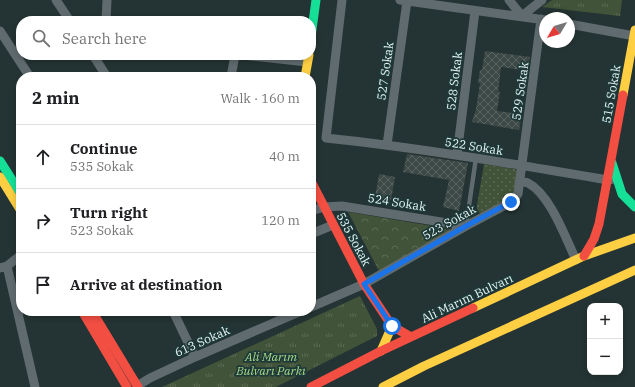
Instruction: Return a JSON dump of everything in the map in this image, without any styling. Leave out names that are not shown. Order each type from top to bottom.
[{"type":"street","points":[[56,0],[67,16]]},
{"type":"street","points":[[106,16],[107,0]]},
{"type":"street","points":[[314,16],[316,0]]},
{"type":"street","name":"522 Sokak","points":[[342,0],[326,138],[457,155],[612,179]]},
{"type":"street","points":[[404,0],[539,19]]},
{"type":"street","name":"527 Sokak","points":[[387,145],[404,0]]},
{"type":"street","points":[[509,0],[522,16]]},
{"type":"street","points":[[522,16],[542,0]]},
{"type":"street","name":"528 Sokak","points":[[457,155],[475,11]]},
{"type":"street","points":[[575,25],[635,34]]},
{"type":"street","points":[[0,31],[16,56]]},
{"type":"street","name":"515 Sokak","points":[[580,258],[594,239],[612,179],[611,162],[635,34]]},
{"type":"street","name":"529 Sokak","points":[[521,165],[539,46]]},
{"type":"street","points":[[19,60],[27,72]]},
{"type":"street","points":[[96,60],[104,72]]},
{"type":"street","points":[[232,72],[233,60]]},
{"type":"street","points":[[306,72],[308,60]]},
{"type":"street","points":[[0,161],[16,186]]},
{"type":"street","name":"523 Sokak","points":[[364,284],[511,202],[518,194],[521,165]]},
{"type":"street","points":[[1,179],[16,203]]},
{"type":"street","name":"515 Sokak","points":[[612,179],[622,194],[635,207]]},
{"type":"street","points":[[519,182],[528,183],[540,192],[580,258]]},
{"type":"street","name":"535 Sokak","points":[[316,191],[364,284],[392,326]]},
{"type":"street","name":"524 Sokak","points":[[316,209],[324,207],[342,206],[466,226]]},
{"type":"street","points":[[316,232],[333,225]]},
{"type":"street","name":"Ali Marım Bulvarı","points":[[311,387],[382,351],[580,258],[635,238]]},
{"type":"street","points":[[16,259],[4,267],[16,297]]},
{"type":"street","points":[[383,387],[424,366],[635,270]]},
{"type":"street","points":[[316,305],[364,284]]},
{"type":"street","points":[[21,316],[35,387]]},
{"type":"street","points":[[85,316],[127,387]]},
{"type":"street","points":[[95,316],[137,386]]},
{"type":"street","points":[[175,316],[195,357]]},
{"type":"street","name":"613 Sokak","points":[[137,386],[150,378],[195,357],[289,316]]},
{"type":"street","points":[[382,351],[392,326],[411,338]]},
{"type":"lane","points":[[466,226],[476,158]]},
{"type":"green space","points":[[552,0],[622,0],[620,16],[542,7]]},
{"type":"green space","points":[[484,164],[519,170],[515,194],[482,215],[477,210],[477,205]]},
{"type":"green space","points":[[348,212],[450,229],[449,233],[379,271]]},
{"type":"green space","name":"Ali Marım Bulvarı Parkı","points":[[360,296],[377,329],[377,336],[276,387],[162,387]]},
{"type":"building","points":[[485,51],[530,57],[528,71],[501,67],[498,92],[500,92],[497,111],[522,114],[519,130],[472,122],[476,109],[480,83],[478,83],[480,70],[482,70]]},
{"type":"building","points":[[407,154],[468,163],[459,211],[443,207],[449,180],[403,172]]},
{"type":"building","points":[[379,174],[395,177],[391,200],[375,197]]},
{"type":"traffic: fast","points":[[314,16],[316,0]]},
{"type":"traffic: fast","points":[[0,161],[16,186]]},
{"type":"traffic: fast","points":[[612,163],[622,194],[635,207]]},
{"type":"traffic: slow","points":[[623,95],[635,30]]},
{"type":"traffic: slow","points":[[306,72],[308,60]]},
{"type":"traffic: slow","points":[[0,177],[16,203]]},
{"type":"traffic: slow","points":[[473,308],[584,256],[635,238]]},
{"type":"traffic: slow","points":[[383,387],[424,366],[635,270]]},
{"type":"traffic: slow","points":[[381,351],[392,326]]},
{"type":"traffic: jam","points":[[584,256],[594,239],[599,224],[623,95]]},
{"type":"traffic: jam","points":[[316,191],[364,284],[392,326],[411,337]]},
{"type":"traffic: jam","points":[[311,387],[381,351],[473,308]]},
{"type":"traffic: jam","points":[[85,316],[127,387]]},
{"type":"traffic: jam","points":[[95,316],[138,387]]},
{"type":"route","points":[[392,326],[364,284],[511,202]]}]
